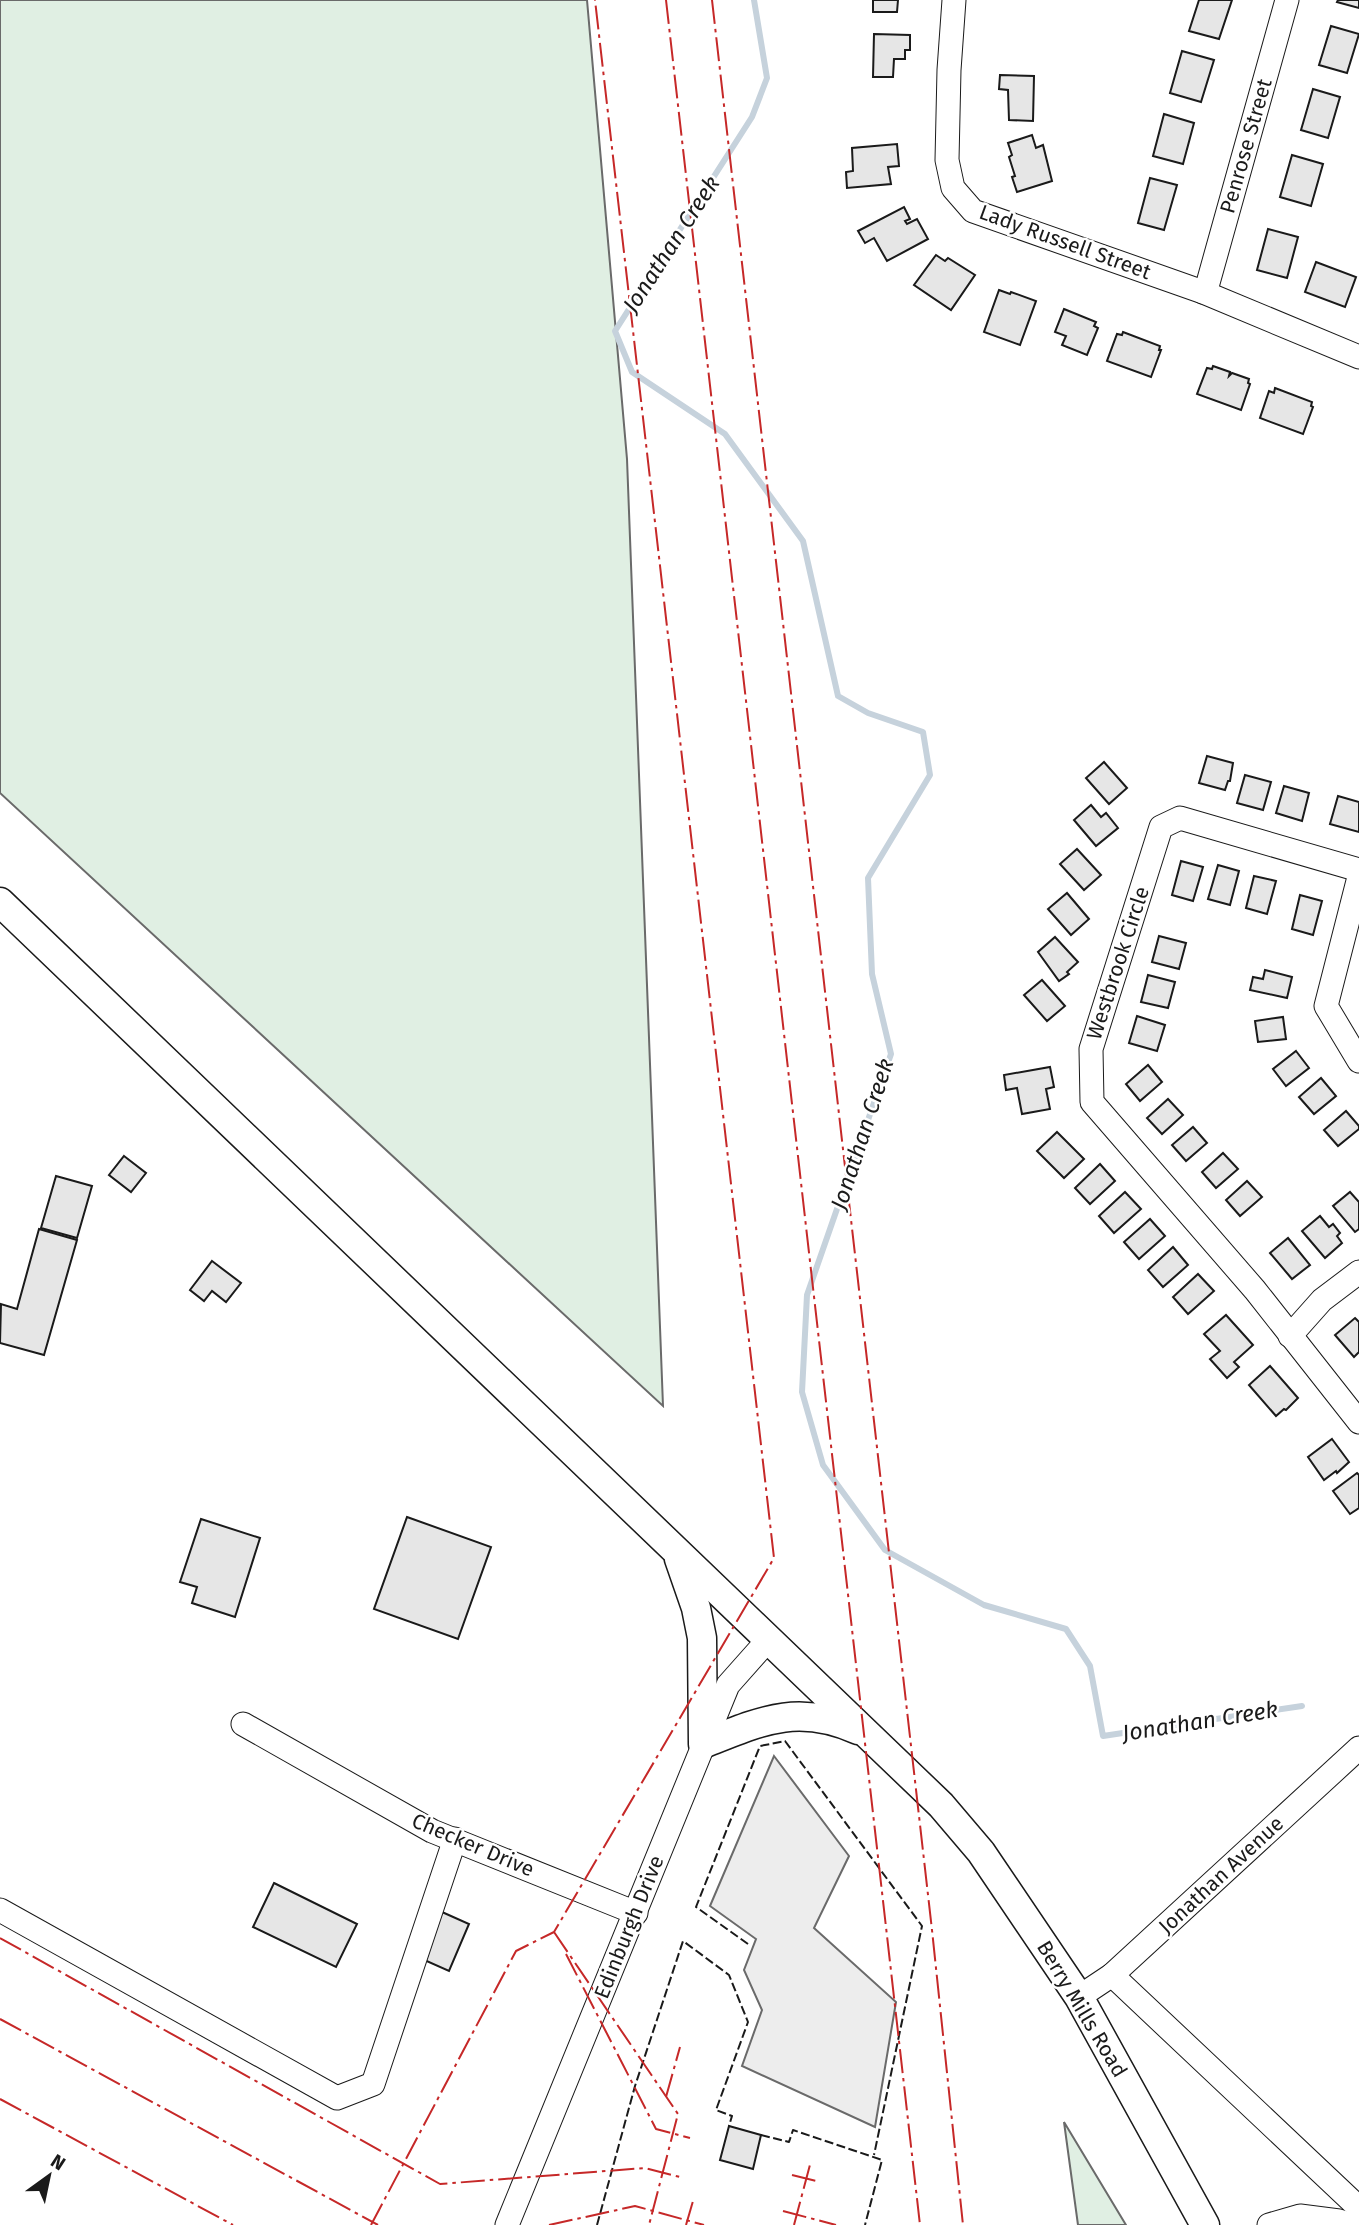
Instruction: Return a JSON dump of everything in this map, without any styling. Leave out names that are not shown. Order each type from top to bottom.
[{"type":"main road","name":"Berry Mills Road","points":[[0,902],[941,1805],[981,1852],[1079,1997],[1205,2225]]},
{"type":"main road","points":[[676,1553],[696,1608],[702,1638],[704,1744],[762,1721],[791,1716],[838,1721],[866,1733]]},
{"type":"street","name":"Lady Russell Street","points":[[954,0],[947,160],[953,188],[973,211],[1203,292],[1359,357]]},
{"type":"street","name":"Penrose Street","points":[[1203,292],[1208,283],[1287,0]]},
{"type":"street","name":"Westbrook Circle","points":[[1359,870],[1180,818],[1161,827],[1091,1049],[1093,1102],[1255,1290],[1359,1423]]},
{"type":"street","points":[[1359,877],[1326,1006],[1359,1060]]},
{"type":"street","points":[[1290,1336],[1322,1300],[1359,1272]]},
{"type":"street","name":"Edinburgh Drive","points":[[507,2225],[728,1685],[768,1640]]},
{"type":"street","name":"Checker Drive","points":[[243,1724],[432,1831],[636,1913]]},
{"type":"street","name":"Jonathan Avenue","points":[[1079,1997],[1112,1975],[1359,1748]]},
{"type":"street","points":[[0,1910],[337,2098],[373,2084],[455,1839]]},
{"type":"street","points":[[1112,1975],[1359,2207]]},
{"type":"street","points":[[1269,2225],[1300,2216],[1352,2225]]},
{"type":"green space","points":[[0,0],[587,0],[627,459],[663,1406],[0,793]]},
{"type":"green space","points":[[1064,2122],[1126,2225],[1078,2225]]},
{"type":"shaded area","points":[[774,1756],[849,1856],[814,1928],[896,2002],[875,2127],[742,2066],[762,2010],[744,1970],[756,1939],[710,1906]]},
{"type":"building","points":[[873,0],[898,0],[897,12],[873,12]]},
{"type":"building","points":[[1199,0],[1232,0],[1219,39],[1189,31]]},
{"type":"building","points":[[1359,0],[1359,8],[1337,2]]},
{"type":"building","points":[[1331,26],[1359,34],[1347,73],[1319,65]]},
{"type":"building","points":[[874,34],[910,35],[910,50],[905,50],[905,59],[894,59],[893,77],[873,77]]},
{"type":"building","points":[[1182,51],[1214,60],[1201,102],[1170,93]]},
{"type":"building","points":[[1000,75],[1034,76],[1033,121],[1009,120],[1008,90],[999,89]]},
{"type":"building","points":[[1313,89],[1340,97],[1328,138],[1301,130]]},
{"type":"building","points":[[1164,114],[1194,123],[1183,164],[1153,156]]},
{"type":"building","points":[[1032,135],[1036,148],[1043,145],[1052,181],[1017,192],[1012,177],[1015,176],[1008,143]]},
{"type":"building","points":[[897,144],[899,166],[888,167],[891,184],[847,188],[846,172],[853,171],[852,148]]},
{"type":"building","points":[[1292,155],[1323,164],[1311,206],[1280,197]]},
{"type":"building","points":[[1150,178],[1177,185],[1164,230],[1138,223]]},
{"type":"building","points":[[904,207],[910,219],[905,221],[907,224],[917,219],[928,239],[887,261],[874,238],[865,243],[858,231]]},
{"type":"building","points":[[1268,229],[1298,237],[1287,278],[1257,270]]},
{"type":"building","points":[[936,255],[945,261],[948,258],[975,275],[951,310],[914,285]]},
{"type":"building","points":[[1316,262],[1356,277],[1345,307],[1305,292]]},
{"type":"building","points":[[999,290],[1036,301],[1020,345],[984,332]]},
{"type":"building","points":[[1064,309],[1096,322],[1094,326],[1098,328],[1087,355],[1062,345],[1066,336],[1055,332]]},
{"type":"building","points":[[1123,332],[1160,346],[1151,377],[1107,361],[1117,334],[1122,335]]},
{"type":"building","points":[[1213,366],[1230,372],[1229,376],[1232,373],[1249,379],[1250,384],[1241,410],[1197,394],[1207,368],[1212,369]]},
{"type":"building","points":[[1275,388],[1312,402],[1313,407],[1303,434],[1260,418],[1269,391],[1274,393]]},
{"type":"building","points":[[1207,756],[1233,763],[1230,781],[1225,790],[1199,783]]},
{"type":"building","points":[[1104,762],[1127,788],[1109,804],[1086,778]]},
{"type":"building","points":[[1245,775],[1271,782],[1263,810],[1237,803]]},
{"type":"building","points":[[1284,786],[1309,793],[1302,821],[1276,813]]},
{"type":"building","points":[[1338,796],[1359,802],[1359,832],[1330,824]]},
{"type":"building","points":[[1091,805],[1101,817],[1106,813],[1118,828],[1096,846],[1074,820]]},
{"type":"building","points":[[1077,849],[1101,875],[1084,890],[1060,864]]},
{"type":"building","points":[[1181,861],[1203,867],[1193,901],[1172,895]]},
{"type":"building","points":[[1218,865],[1239,871],[1230,905],[1208,899]]},
{"type":"building","points":[[1254,876],[1276,881],[1267,914],[1246,908]]},
{"type":"building","points":[[1067,893],[1089,919],[1071,935],[1048,909]]},
{"type":"building","points":[[1300,895],[1322,901],[1313,935],[1292,929]]},
{"type":"building","points":[[1159,936],[1186,943],[1179,969],[1152,962]]},
{"type":"building","points":[[1055,937],[1078,962],[1067,972],[1069,974],[1059,981],[1038,952]]},
{"type":"building","points":[[1265,970],[1292,977],[1287,998],[1250,990],[1253,977],[1263,979]]},
{"type":"building","points":[[1148,975],[1175,982],[1168,1008],[1141,1002]]},
{"type":"building","points":[[1042,980],[1065,1006],[1047,1021],[1024,995]]},
{"type":"building","points":[[1137,1016],[1165,1025],[1157,1051],[1129,1043]]},
{"type":"building","points":[[1283,1017],[1286,1039],[1258,1042],[1255,1021]]},
{"type":"building","points":[[1296,1051],[1309,1068],[1286,1086],[1273,1069]]},
{"type":"building","points":[[1148,1065],[1162,1082],[1140,1101],[1126,1084]]},
{"type":"building","points":[[1050,1067],[1054,1087],[1046,1089],[1050,1109],[1022,1114],[1017,1088],[1006,1090],[1004,1075]]},
{"type":"building","points":[[1321,1078],[1336,1096],[1314,1114],[1299,1097]]},
{"type":"building","points":[[1168,1099],[1183,1115],[1162,1134],[1147,1118]]},
{"type":"building","points":[[1346,1111],[1359,1129],[1338,1146],[1324,1130]]},
{"type":"building","points":[[1193,1127],[1207,1143],[1186,1161],[1172,1145]]},
{"type":"building","points":[[1057,1132],[1084,1159],[1064,1178],[1037,1151]]},
{"type":"building","points":[[1223,1153],[1238,1169],[1216,1188],[1202,1172]]},
{"type":"building","points":[[124,1156],[146,1173],[131,1192],[109,1175]]},
{"type":"building","points":[[1100,1164],[1115,1181],[1090,1204],[1075,1188]]},
{"type":"building","points":[[56,1176],[92,1186],[77,1238],[41,1228]]},
{"type":"building","points":[[1247,1181],[1262,1197],[1240,1216],[1226,1200]]},
{"type":"building","points":[[1125,1192],[1141,1209],[1114,1233],[1099,1216]]},
{"type":"building","points":[[1350,1192],[1359,1202],[1359,1229],[1355,1232],[1333,1206]]},
{"type":"building","points":[[1320,1216],[1329,1227],[1333,1224],[1340,1233],[1337,1236],[1342,1243],[1325,1258],[1302,1231]]},
{"type":"building","points":[[1150,1219],[1165,1236],[1139,1259],[1124,1242]]},
{"type":"building","points":[[39,1229],[77,1240],[44,1355],[0,1343],[1,1304],[17,1309]]},
{"type":"building","points":[[1288,1238],[1310,1265],[1292,1279],[1270,1253]]},
{"type":"building","points":[[1173,1247],[1188,1265],[1163,1287],[1148,1270]]},
{"type":"building","points":[[212,1261],[241,1283],[226,1302],[212,1291],[204,1301],[190,1290]]},
{"type":"building","points":[[1198,1274],[1214,1291],[1188,1314],[1173,1297]]},
{"type":"building","points":[[1226,1315],[1253,1345],[1234,1362],[1239,1367],[1227,1378],[1210,1359],[1220,1351],[1204,1334]]},
{"type":"building","points":[[1355,1318],[1359,1322],[1359,1352],[1354,1357],[1335,1335]]},
{"type":"building","points":[[1270,1366],[1298,1398],[1276,1416],[1249,1385]]},
{"type":"building","points":[[1332,1439],[1349,1462],[1324,1480],[1308,1457]]},
{"type":"building","points":[[1357,1473],[1359,1508],[1350,1514],[1333,1491]]},
{"type":"building","points":[[407,1517],[491,1547],[458,1639],[374,1609]]},
{"type":"building","points":[[201,1519],[260,1538],[235,1617],[192,1603],[197,1587],[180,1582]]},
{"type":"building","points":[[274,1883],[357,1924],[336,1967],[253,1927]]},
{"type":"building","points":[[442,1912],[469,1924],[449,1971],[422,1959]]},
{"type":"building","points":[[729,2126],[761,2135],[753,2169],[720,2160]]},
{"type":"waterway","name":"Jonathan Creek","points":[[754,0],[767,78],[752,117],[615,331],[632,372],[725,434],[803,541],[838,696],[868,713],[923,732],[930,775],[868,878],[872,974],[891,1054],[807,1295],[802,1392],[823,1465],[885,1550],[984,1605],[1066,1629],[1090,1666],[1103,1736],[1302,1706]]},
{"type":"fence","points":[[748,1944],[696,1907],[760,1746],[785,1741],[922,1926],[874,2155]]},
{"type":"fence","points":[[597,2225],[635,2086],[683,1941],[729,1975],[748,2022],[716,2110],[732,2116],[729,2126]]},
{"type":"fence","points":[[761,2135],[789,2142],[793,2130],[882,2160],[865,2225]]},
{"type":"power","points":[[371,2225],[516,1951],[554,1932],[774,1558],[595,0]]},
{"type":"power","points":[[666,0],[920,2225]]},
{"type":"power","points":[[712,0],[932,1930],[963,2225]]},
{"type":"power","points":[[554,1932],[678,2114],[649,2225]]},
{"type":"power","points":[[0,1938],[440,2184],[645,2168],[680,2177]]},
{"type":"power","points":[[566,1954],[656,2129],[690,2138]]},
{"type":"power","points":[[0,2019],[378,2225]]},
{"type":"power","points":[[666,2097],[680,2047]]},
{"type":"power","points":[[0,2099],[233,2225]]},
{"type":"power","points":[[794,2225],[811,2161]]},
{"type":"power","points":[[792,2175],[820,2182]]},
{"type":"power","points":[[686,2225],[693,2201]]},
{"type":"power","points":[[549,2225],[635,2206],[704,2225]]},
{"type":"power","points":[[783,2211],[836,2225]]}]
